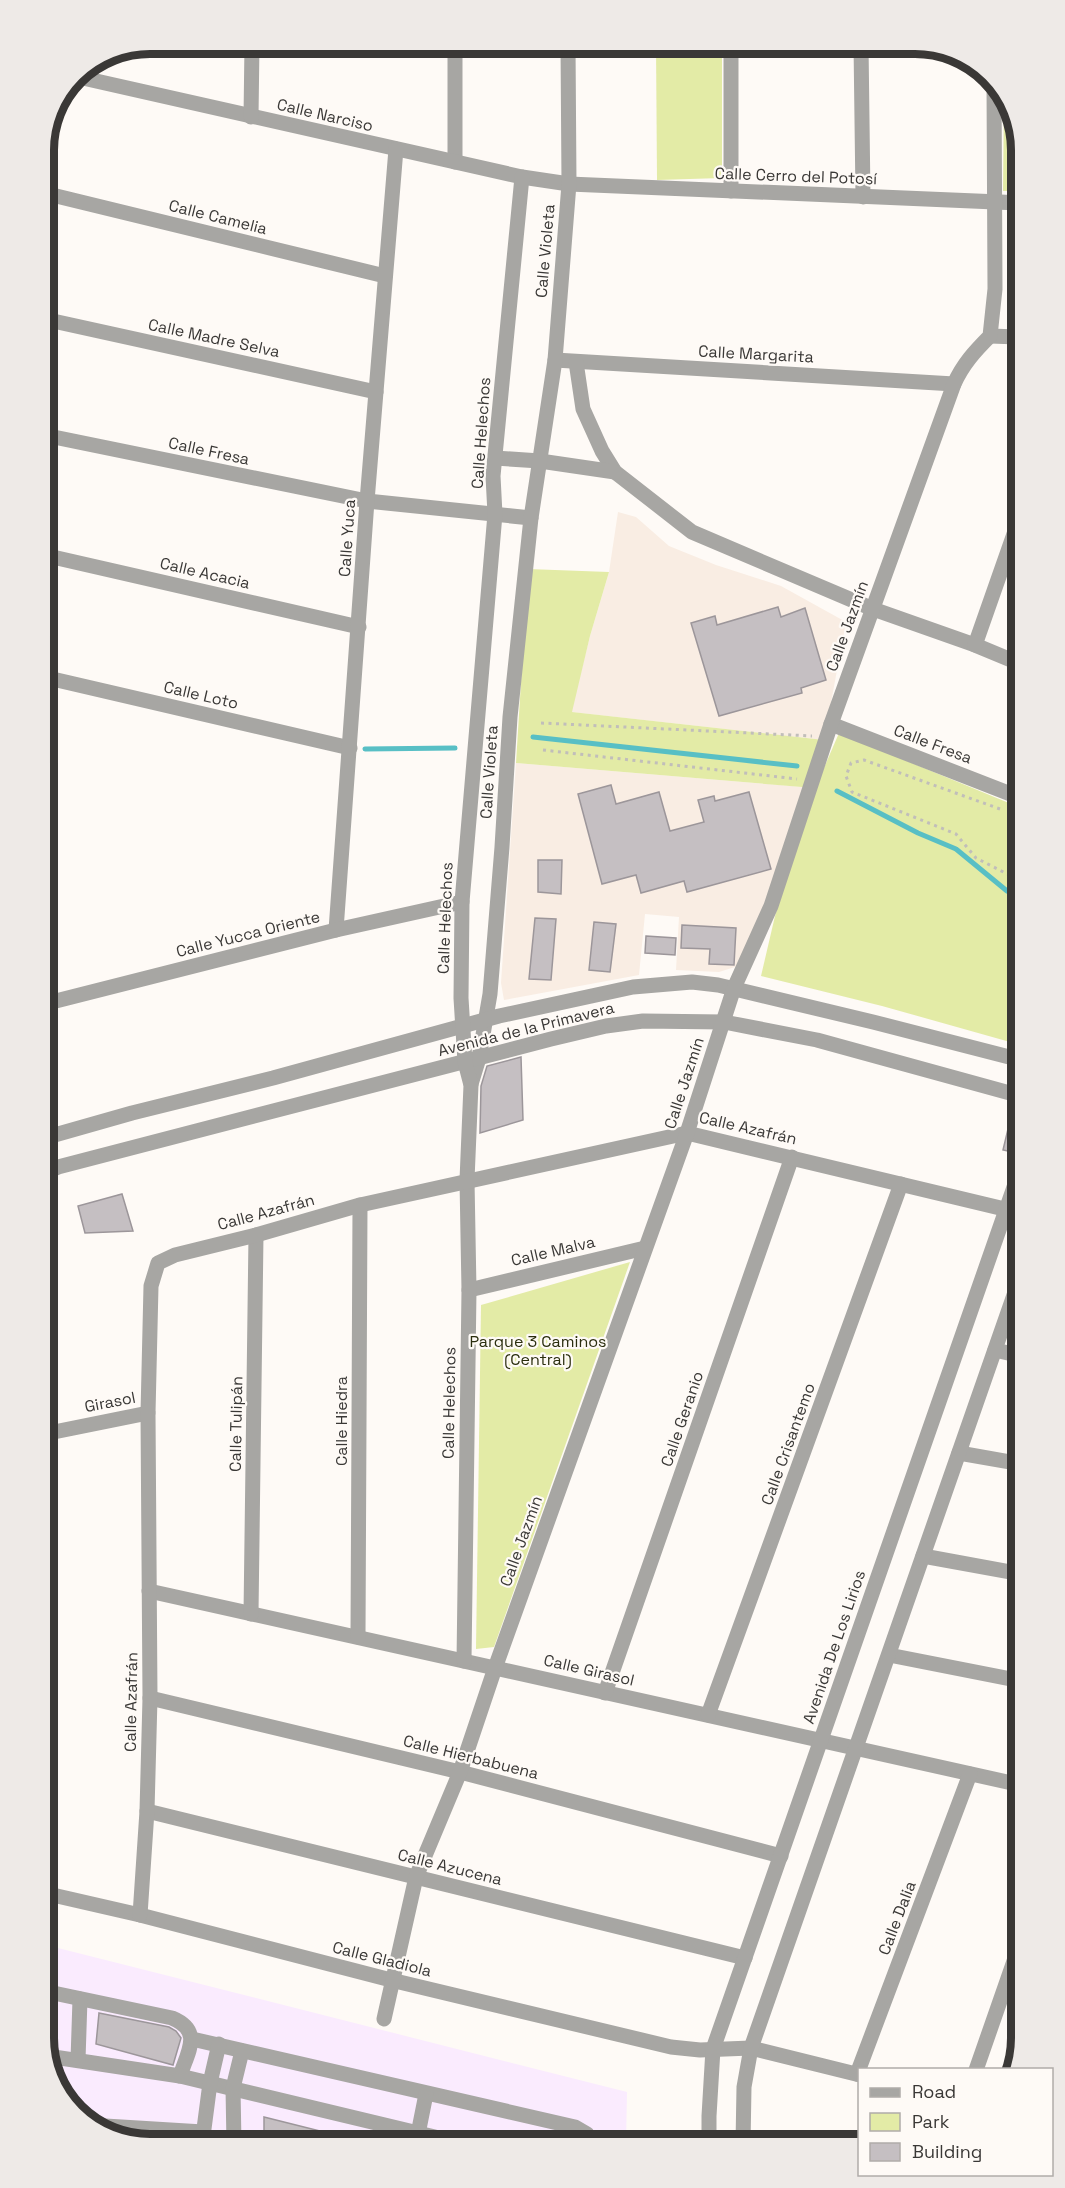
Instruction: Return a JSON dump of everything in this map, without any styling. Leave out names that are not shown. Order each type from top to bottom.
[{"type":"street","points":[[251,117],[252,54]]},
{"type":"street","points":[[455,54],[455,162]]},
{"type":"street","name":"Calle Violeta","points":[[472,1060],[486,1020],[502,847],[509,735],[531,518],[555,360],[568,184],[568,54]]},
{"type":"street","points":[[730,54],[731,191]]},
{"type":"street","points":[[861,54],[863,196]]},
{"type":"street","name":"Calle Narciso","points":[[86,79],[522,177],[568,184]]},
{"type":"street","points":[[994,96],[995,289],[990,336],[1011,337]]},
{"type":"street","name":"Calle Yuca","points":[[336,930],[367,501],[396,149]]},
{"type":"street","name":"Calle Helechos","points":[[464,1661],[469,1290],[467,1180],[472,1060],[463,1026],[460,998],[462,902],[495,514],[493,476],[522,177]]},
{"type":"street","name":"Calle Cerro del Potosí","points":[[568,184],[1011,203]]},
{"type":"street","name":"Calle Camelia","points":[[54,195],[385,276]]},
{"type":"street","name":"Calle Madre Selva","points":[[54,321],[376,392]]},
{"type":"street","name":"Calle Jazmín","points":[[384,2019],[416,1877],[460,1772],[495,1668],[687,1133],[734,988],[771,906],[829,731],[954,384],[961,368],[990,336]]},
{"type":"street","name":"Calle Margarita","points":[[555,360],[954,384]]},
{"type":"street","points":[[576,362],[583,409],[602,452],[615,472],[692,532],[873,609],[1011,660]]},
{"type":"street","name":"Calle Fresa","points":[[54,437],[367,501],[531,518]]},
{"type":"street","points":[[495,458],[540,461],[615,472]]},
{"type":"street","points":[[975,645],[1011,545]]},
{"type":"street","name":"Calle Acacia","points":[[54,557],[359,627]]},
{"type":"street","name":"Calle Loto","points":[[54,679],[350,748]]},
{"type":"street","name":"Calle Fresa","points":[[829,731],[1011,794]]},
{"type":"street","name":"Calle Yucca Oriente","points":[[54,1001],[336,930],[462,902]]},
{"type":"street","name":"Avenida de la Primavera","points":[[54,1135],[486,1020],[633,987],[692,982],[734,988],[1011,1057]]},
{"type":"street","name":"Avenida de la Primavera","points":[[54,1169],[606,1026],[668,1020],[724,1022],[817,1040],[1011,1093]]},
{"type":"street","name":"Calle Azafrán","points":[[140,1915],[147,1811],[150,1698],[148,1413],[151,1286],[158,1263],[175,1255],[256,1235],[360,1205],[687,1133],[1011,1210]]},
{"type":"street","name":"Calle Geranio","points":[[605,1692],[792,1157]]},
{"type":"street","name":"Calle Crisantemo","points":[[708,1715],[901,1184]]},
{"type":"street","name":"Calle Hiedra","points":[[358,1637],[360,1205]]},
{"type":"street","name":"Avenida De Los Lirios","points":[[709,2134],[713,2049],[820,1740],[1011,1219]]},
{"type":"street","name":"Calle Tulipán","points":[[251,1614],[256,1235]]},
{"type":"street","name":"Calle Malva","points":[[469,1290],[645,1248]]},
{"type":"street","points":[[742,2134],[744,2087],[751,2048],[1011,1306]]},
{"type":"street","points":[[995,1350],[1011,1354]]},
{"type":"street","name":"Girasol","points":[[54,1432],[148,1413]]},
{"type":"street","points":[[959,1453],[1011,1462]]},
{"type":"street","points":[[923,1556],[1011,1572]]},
{"type":"street","name":"Calle Girasol","points":[[149,1591],[1011,1783]]},
{"type":"street","points":[[888,1655],[1011,1679]]},
{"type":"street","name":"Calle Hierbabuena","points":[[150,1698],[460,1772],[781,1856]]},
{"type":"street","name":"Calle Dalia","points":[[861,2068],[970,1774]]},
{"type":"street","name":"Calle Azucena","points":[[147,1811],[745,1958]]},
{"type":"street","name":"Calle Gladiola","points":[[54,1895],[671,2047],[751,2048],[858,2075]]},
{"type":"street","points":[[976,2068],[1011,1971]]},
{"type":"street","points":[[54,1993],[172,2018],[187,2026],[192,2039],[180,2076]]},
{"type":"street","points":[[78,2060],[80,1999]]},
{"type":"street","points":[[192,2039],[575,2127],[587,2134]]},
{"type":"street","points":[[203,2134],[210,2083],[219,2044]]},
{"type":"street","points":[[234,2134],[233,2088],[242,2051]]},
{"type":"street","points":[[56,2057],[180,2076],[418,2134],[426,2094]]},
{"type":"street","points":[[117,2128],[167,2134]]},
{"type":"path","points":[[54,576],[54,611]]},
{"type":"path","points":[[541,723],[787,734],[829,731]]},
{"type":"path","points":[[543,750],[812,781]]},
{"type":"path","points":[[1010,812],[864,760],[851,763],[846,776],[852,792],[956,834],[976,858],[1011,876]]},
{"type":"shaded area","points":[[618,512],[636,517],[669,546],[716,565],[781,586],[846,622],[824,740],[571,712],[609,572]]},
{"type":"shaded area","points":[[516,763],[815,788],[738,966],[719,972],[676,970],[679,917],[645,914],[639,975],[504,1000],[501,983]]},
{"type":"shaded area","points":[[54,1947],[627,2092],[626,2134],[143,2134],[119,2129],[107,2124],[87,2110],[74,2097],[61,2075],[54,2038]]},
{"type":"green space","points":[[656,54],[722,54],[722,178],[657,180]]},
{"type":"green space","points":[[1004,113],[1011,150],[1011,191],[1003,191]]},
{"type":"green space","points":[[528,569],[609,572],[590,636],[572,712],[824,740],[817,784],[839,733],[1011,804],[1011,1042],[882,1006],[761,976],[775,916],[814,788],[516,763]]},
{"type":"green space","name":"Parque 3 Caminos (Central)","points":[[630,1262],[494,1647],[476,1649],[481,1305]]},
{"type":"building","points":[[778,607],[781,617],[805,608],[826,680],[801,688],[802,693],[719,716],[691,623],[715,616],[717,625]]},
{"type":"building","points":[[611,785],[616,804],[659,792],[670,831],[704,822],[698,800],[714,796],[715,801],[749,792],[771,869],[687,892],[684,881],[641,893],[636,875],[602,884],[578,794]]},
{"type":"building","points":[[538,860],[562,860],[561,894],[538,892]]},
{"type":"building","points":[[535,918],[556,919],[551,980],[529,979]]},
{"type":"building","points":[[594,922],[616,924],[610,972],[589,970]]},
{"type":"building","points":[[682,925],[736,928],[734,965],[709,964],[710,949],[681,948]]},
{"type":"building","points":[[646,936],[676,938],[675,955],[645,953]]},
{"type":"building","points":[[521,1057],[523,1120],[480,1133],[481,1086],[487,1066]]},
{"type":"building","points":[[1011,1117],[1011,1152],[1003,1150]]},
{"type":"building","points":[[122,1194],[133,1231],[85,1233],[78,1206]]},
{"type":"building","points":[[99,2013],[169,2027],[176,2031],[181,2038],[173,2065],[96,2044]]},
{"type":"building","points":[[264,2117],[332,2134],[264,2134]]},
{"type":"waterway","points":[[533,737],[797,766]]},
{"type":"waterway","points":[[365,749],[455,748]]},
{"type":"waterway","points":[[837,791],[918,833],[956,849],[1011,892]]}]
